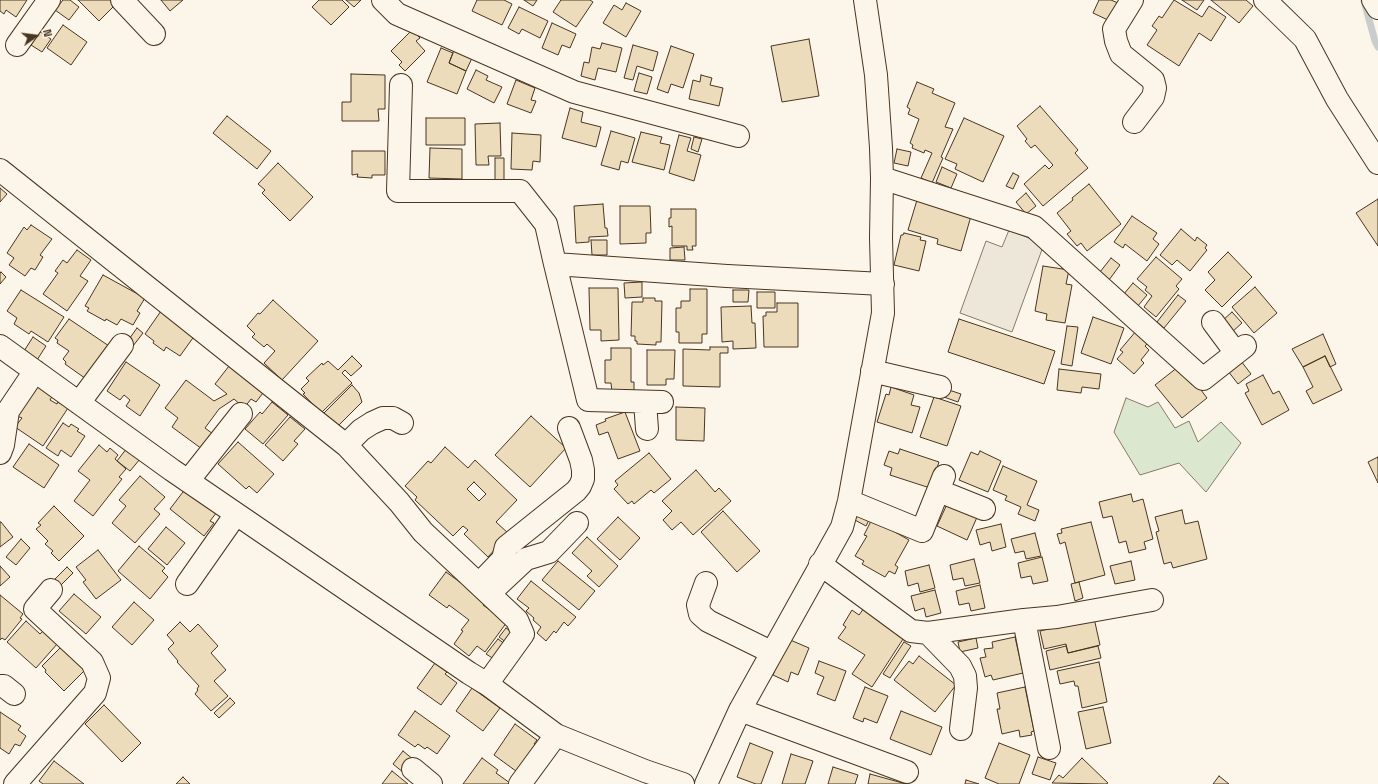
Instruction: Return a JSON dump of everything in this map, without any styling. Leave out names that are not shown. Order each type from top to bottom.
[{"type":"street","points":[[17,45],[49,0]]},
{"type":"street","points":[[122,0],[154,34]]},
{"type":"street","points":[[383,0],[397,14],[574,92],[738,136]]},
{"type":"street","points":[[706,784],[740,710],[820,564],[842,527],[850,501],[882,313],[883,284],[881,238],[881,148],[876,75],[865,0]]},
{"type":"street","points":[[1132,0],[1114,29],[1116,41],[1121,54],[1153,80],[1155,88],[1153,97],[1134,122]]},
{"type":"street","points":[[1265,0],[1305,39],[1337,99],[1378,162]]},
{"type":"street","points":[[1373,0],[1378,8]]},
{"type":"street","points":[[400,85],[398,191],[520,191],[546,224],[588,400],[654,402],[647,429]]},
{"type":"street","points":[[0,170],[346,445],[399,502],[423,532],[517,620],[523,634],[486,684]]},
{"type":"street","points":[[882,178],[1034,227],[1203,379],[1241,349],[1213,322]]},
{"type":"street","points":[[555,264],[727,276],[883,284]]},
{"type":"street","points":[[79,403],[122,345]]},
{"type":"street","points":[[0,346],[188,481],[486,684],[556,735],[645,771],[683,784]]},
{"type":"street","points":[[0,453],[3,445],[8,411],[35,371]]},
{"type":"street","points":[[872,371],[940,386]]},
{"type":"street","points":[[188,481],[241,414]]},
{"type":"street","points":[[346,445],[361,430],[383,418],[393,418],[402,423]]},
{"type":"street","points":[[483,589],[503,559],[506,547],[576,491],[580,486],[583,479],[583,470],[581,460],[569,428]]},
{"type":"street","points":[[850,501],[922,531],[941,483],[984,509]]},
{"type":"street","points":[[187,584],[236,514]]},
{"type":"street","points":[[483,589],[526,559],[549,552],[576,523]]},
{"type":"street","points":[[820,564],[911,631],[928,633],[1056,617],[1152,600]]},
{"type":"street","points":[[706,583],[698,605],[700,614],[708,621],[771,652]]},
{"type":"street","points":[[0,779],[14,784],[95,693],[99,678],[92,662],[28,603],[52,590]]},
{"type":"street","points":[[1024,620],[1049,748]]},
{"type":"street","points":[[928,633],[960,666],[965,676],[966,688],[961,729]]},
{"type":"street","points":[[740,710],[907,772]]},
{"type":"street","points":[[520,784],[556,735]]},
{"type":"street","points":[[413,769],[431,784]]},
{"type":"green space","points":[[1126,398],[1148,407],[1158,402],[1175,428],[1189,421],[1198,442],[1221,422],[1241,443],[1206,492],[1179,463],[1140,475],[1114,432]]},
{"type":"shaded area","points":[[1009,230],[1044,244],[1012,332],[960,313],[986,241],[1002,247]]},
{"type":"building","points":[[0,0],[27,0],[16,17],[6,10],[4,14],[0,11]]},
{"type":"building","points":[[63,0],[70,0],[79,7],[69,20],[55,10]]},
{"type":"building","points":[[78,0],[116,0],[118,2],[99,21]]},
{"type":"building","points":[[161,0],[183,0],[170,11]]},
{"type":"building","points":[[319,0],[342,0],[349,7],[331,25],[312,7]]},
{"type":"building","points":[[346,0],[361,0],[354,7]]},
{"type":"building","points":[[477,0],[504,0],[512,4],[502,25],[472,11]]},
{"type":"building","points":[[524,0],[537,0],[533,6]]},
{"type":"building","points":[[561,0],[590,0],[593,2],[576,27],[553,12]]},
{"type":"building","points":[[1099,0],[1111,0],[1118,3],[1110,21],[1093,13]]},
{"type":"building","points":[[1174,0],[1202,17],[1209,6],[1226,17],[1211,41],[1199,33],[1179,66],[1147,45],[1157,30],[1152,26],[1159,16],[1162,18]]},
{"type":"building","points":[[1182,0],[1204,0],[1197,10]]},
{"type":"building","points":[[1211,0],[1246,0],[1253,6],[1239,23]]},
{"type":"building","points":[[626,3],[641,11],[626,37],[603,23],[614,5],[622,10]]},
{"type":"building","points":[[519,7],[548,21],[540,38],[522,29],[519,34],[508,28]]},
{"type":"building","points":[[552,23],[576,34],[570,48],[562,45],[558,55],[542,48]]},
{"type":"building","points":[[63,25],[87,42],[71,65],[47,48]]},
{"type":"building","points":[[412,30],[420,38],[416,41],[425,51],[405,71],[399,65],[402,62],[391,51]]},
{"type":"building","points":[[39,31],[51,39],[42,52],[31,45]]},
{"type":"building","points":[[809,39],[819,96],[782,102],[771,46]]},
{"type":"building","points":[[602,43],[622,48],[616,72],[598,68],[595,80],[581,76],[584,62],[589,63],[592,47],[600,49]]},
{"type":"building","points":[[633,45],[658,52],[653,71],[637,66],[633,80],[624,78]]},
{"type":"building","points":[[671,46],[694,54],[683,88],[671,84],[668,93],[657,89]]},
{"type":"building","points":[[441,48],[453,53],[449,63],[466,71],[457,94],[427,82]]},
{"type":"building","points":[[454,50],[472,58],[466,71],[449,63]]},
{"type":"building","points":[[476,70],[488,76],[486,80],[502,87],[494,103],[467,89]]},
{"type":"building","points":[[639,73],[652,77],[647,94],[634,91]]},
{"type":"building","points":[[351,74],[385,75],[385,109],[378,109],[379,121],[342,121],[342,102],[351,102]]},
{"type":"building","points":[[701,75],[712,78],[710,85],[723,88],[719,106],[689,99],[693,80],[700,82]]},
{"type":"building","points":[[516,80],[535,88],[531,100],[536,101],[531,113],[507,104]]},
{"type":"building","points":[[917,82],[934,89],[932,93],[955,103],[945,127],[953,129],[932,183],[921,178],[932,153],[925,150],[924,153],[912,148],[913,145],[910,143],[919,119],[908,114],[910,109],[907,107]]},
{"type":"building","points":[[1040,106],[1078,150],[1075,153],[1088,168],[1043,206],[1024,184],[1045,165],[1049,169],[1053,165],[1035,145],[1031,148],[1025,141],[1027,139],[1017,126]]},
{"type":"building","points":[[570,108],[583,112],[581,122],[601,127],[596,147],[562,138]]},
{"type":"building","points":[[227,116],[271,151],[257,169],[213,133]]},
{"type":"building","points":[[426,118],[465,118],[465,145],[426,145]]},
{"type":"building","points":[[964,118],[1004,136],[983,182],[955,169],[957,164],[945,159]]},
{"type":"building","points":[[500,123],[501,156],[488,156],[489,165],[476,165],[475,124]]},
{"type":"building","points":[[611,131],[635,138],[628,163],[621,161],[619,170],[601,165]]},
{"type":"building","points":[[641,132],[662,137],[660,143],[670,145],[664,170],[632,162]]},
{"type":"building","points":[[512,133],[541,135],[540,162],[533,161],[532,170],[511,169]]},
{"type":"building","points":[[679,135],[691,138],[687,151],[701,155],[694,181],[669,173]]},
{"type":"building","points":[[694,137],[702,139],[698,152],[691,149]]},
{"type":"building","points":[[430,148],[462,149],[462,179],[429,178]]},
{"type":"building","points":[[897,149],[911,152],[908,166],[894,163]]},
{"type":"building","points":[[352,151],[385,151],[385,175],[372,175],[372,178],[357,177],[358,174],[352,175]]},
{"type":"building","points":[[495,158],[504,158],[504,182],[495,182]]},
{"type":"building","points":[[278,163],[313,197],[290,221],[262,193],[265,190],[258,184]]},
{"type":"building","points":[[942,167],[957,174],[951,188],[936,182]]},
{"type":"building","points":[[1013,173],[1019,176],[1013,189],[1006,186]]},
{"type":"building","points":[[1089,184],[1121,224],[1087,251],[1081,243],[1077,246],[1067,234],[1071,231],[1057,213]]},
{"type":"building","points":[[0,188],[7,194],[0,202]]},
{"type":"building","points":[[1026,193],[1036,206],[1026,214],[1016,202]]},
{"type":"building","points":[[1378,199],[1378,246],[1356,213]]},
{"type":"building","points":[[917,200],[971,216],[961,251],[937,244],[938,239],[908,230]]},
{"type":"building","points":[[603,204],[605,228],[607,228],[608,236],[589,237],[589,242],[576,243],[574,206]]},
{"type":"building","points":[[620,206],[650,206],[651,233],[646,233],[646,243],[620,244]]},
{"type":"building","points":[[671,209],[696,209],[696,246],[692,246],[693,250],[687,250],[687,246],[672,246],[672,226],[669,227]]},
{"type":"building","points":[[1132,216],[1157,233],[1153,239],[1159,244],[1147,261],[1125,244],[1123,248],[1114,242]]},
{"type":"building","points":[[31,225],[52,239],[40,255],[43,257],[35,270],[31,268],[25,276],[9,265],[14,258],[7,253],[24,227],[27,230]]},
{"type":"building","points":[[1181,229],[1195,241],[1197,237],[1207,245],[1205,248],[1207,250],[1190,271],[1177,260],[1172,265],[1160,255]]},
{"type":"building","points":[[904,233],[921,237],[920,240],[926,241],[919,271],[894,265],[901,235]]},
{"type":"building","points":[[591,240],[607,240],[607,255],[592,255]]},
{"type":"building","points":[[684,247],[685,260],[670,260],[670,248]]},
{"type":"building","points":[[77,250],[91,260],[80,276],[88,281],[67,311],[43,294],[58,273],[55,271],[63,260],[67,263]]},
{"type":"building","points":[[1228,252],[1252,277],[1222,307],[1205,290],[1215,280],[1208,272]]},
{"type":"building","points":[[1156,257],[1182,279],[1176,286],[1179,289],[1156,317],[1144,307],[1152,296],[1145,290],[1147,287],[1137,279]]},
{"type":"building","points":[[1111,258],[1120,265],[1109,280],[1100,272]]},
{"type":"building","points":[[1043,266],[1069,270],[1066,284],[1072,285],[1065,323],[1046,320],[1047,314],[1035,311]]},
{"type":"building","points":[[1,272],[6,277],[0,284],[0,273]]},
{"type":"building","points":[[103,275],[145,298],[137,311],[140,313],[133,325],[121,319],[117,325],[106,319],[105,321],[87,311],[89,308],[85,306]]},
{"type":"building","points":[[642,282],[642,297],[625,298],[624,283]]},
{"type":"building","points":[[1133,283],[1147,295],[1137,307],[1123,295]]},
{"type":"building","points":[[1255,287],[1277,313],[1254,333],[1232,307]]},
{"type":"building","points":[[589,288],[618,288],[619,340],[601,341],[601,330],[590,330]]},
{"type":"building","points":[[690,289],[707,289],[707,334],[702,334],[702,343],[679,343],[679,332],[676,332],[676,308],[681,308],[681,301],[690,301]]},
{"type":"building","points":[[21,290],[64,317],[48,342],[31,331],[29,334],[14,324],[17,318],[7,311]]},
{"type":"building","points":[[733,290],[749,290],[748,302],[733,302]]},
{"type":"building","points":[[757,292],[775,292],[775,308],[757,308]]},
{"type":"building","points":[[1178,295],[1186,301],[1164,328],[1157,322]]},
{"type":"building","points":[[643,298],[655,298],[655,301],[662,301],[661,342],[656,342],[656,345],[637,344],[637,341],[635,341],[635,336],[631,336],[632,302],[643,302]]},
{"type":"building","points":[[273,300],[318,341],[282,380],[264,363],[275,351],[267,344],[264,347],[252,337],[255,334],[247,326],[258,313],[260,314]]},
{"type":"building","points":[[777,303],[798,303],[798,347],[764,347],[763,316],[766,316],[766,312],[777,312]]},
{"type":"building","points":[[751,306],[752,323],[755,323],[756,348],[733,349],[733,341],[722,342],[721,307]]},
{"type":"building","points":[[161,311],[195,335],[180,356],[166,347],[164,351],[153,343],[154,341],[145,334]]},
{"type":"building","points":[[1232,312],[1242,323],[1232,332],[1222,321]]},
{"type":"building","points":[[1093,317],[1124,328],[1111,364],[1081,353]]},
{"type":"building","points":[[69,319],[112,348],[89,381],[65,364],[66,362],[63,359],[69,351],[57,343],[58,340],[55,338]]},
{"type":"building","points":[[959,319],[1055,351],[1044,384],[948,352]]},
{"type":"building","points":[[1067,326],[1078,327],[1072,366],[1061,364]]},
{"type":"building","points":[[137,328],[143,333],[133,346],[127,342]]},
{"type":"building","points":[[1137,330],[1150,341],[1145,346],[1149,350],[1141,360],[1144,363],[1134,374],[1117,359],[1123,352],[1120,350]]},
{"type":"building","points":[[1323,334],[1336,364],[1330,367],[1325,356],[1303,367],[1292,349]]},
{"type":"building","points":[[33,337],[46,346],[37,360],[24,351]]},
{"type":"building","points":[[710,347],[728,347],[728,353],[720,353],[720,387],[683,386],[683,349],[710,350]]},
{"type":"building","points":[[611,348],[631,348],[631,382],[634,382],[634,392],[612,392],[611,383],[605,383],[605,360],[611,360]]},
{"type":"building","points":[[647,350],[675,350],[674,379],[666,379],[666,385],[647,385]]},
{"type":"building","points":[[352,356],[362,366],[351,376],[345,370],[342,373],[352,383],[321,413],[303,394],[305,393],[301,389],[309,381],[306,378],[322,363],[323,365],[328,361],[338,370]]},
{"type":"building","points":[[1325,356],[1342,390],[1313,404],[1306,391],[1313,387],[1303,367]]},
{"type":"building","points":[[1241,361],[1251,374],[1238,384],[1228,371]]},
{"type":"building","points":[[126,362],[160,385],[140,416],[126,406],[130,400],[124,395],[120,400],[107,391]]},
{"type":"building","points":[[229,366],[263,393],[256,402],[251,399],[244,408],[234,399],[219,409],[205,428],[213,434],[202,449],[172,427],[178,418],[165,408],[186,380],[214,401],[227,394],[215,384]]},
{"type":"building","points":[[1178,367],[1192,385],[1195,382],[1207,398],[1182,418],[1155,385]]},
{"type":"building","points":[[1059,369],[1101,374],[1099,389],[1082,387],[1081,393],[1057,390]]},
{"type":"building","points":[[1263,375],[1273,394],[1279,391],[1289,410],[1262,425],[1245,393],[1249,391],[1246,384]]},
{"type":"building","points":[[38,385],[53,395],[50,400],[57,404],[58,402],[68,408],[43,446],[15,427],[22,418],[17,416]]},
{"type":"building","points":[[352,385],[359,393],[362,402],[337,427],[324,413]]},
{"type":"building","points":[[891,387],[914,395],[911,405],[920,407],[912,433],[877,422],[886,394],[889,395]]},
{"type":"building","points":[[943,388],[961,394],[958,402],[941,396]]},
{"type":"building","points":[[934,397],[961,406],[947,446],[920,437]]},
{"type":"building","points":[[272,402],[288,415],[263,444],[245,429],[260,412],[262,414]]},
{"type":"building","points":[[676,407],[705,408],[704,441],[676,440]]},
{"type":"building","points":[[625,412],[640,451],[618,459],[608,432],[599,435],[596,425],[606,421],[605,419]]},
{"type":"building","points":[[531,416],[566,448],[530,487],[495,455]]},
{"type":"building","points":[[290,417],[305,429],[294,441],[298,444],[283,461],[265,445]]},
{"type":"building","points":[[63,423],[69,427],[71,424],[79,429],[77,431],[85,436],[71,457],[61,450],[58,456],[46,448]]},
{"type":"building","points":[[238,442],[274,474],[257,493],[249,486],[246,489],[218,464]]},
{"type":"building","points":[[29,444],[59,465],[44,488],[13,467]]},
{"type":"building","points":[[99,445],[107,452],[110,448],[118,455],[115,459],[126,469],[119,477],[122,479],[93,516],[74,501],[90,480],[78,471]]},
{"type":"building","points":[[445,447],[468,468],[475,460],[517,500],[496,522],[509,534],[488,557],[464,534],[468,530],[463,526],[453,536],[415,500],[417,497],[405,486],[428,461],[431,463]],"holes":[[[474,482],[486,494],[479,501],[467,489]]]},
{"type":"building","points":[[127,448],[140,459],[130,471],[117,461]]},
{"type":"building","points":[[900,449],[939,462],[930,488],[890,475],[892,468],[884,465],[889,451],[898,454]]},
{"type":"building","points":[[980,451],[1001,461],[988,492],[959,480],[971,452],[978,455]]},
{"type":"building","points":[[649,453],[671,479],[654,493],[651,490],[634,504],[632,501],[628,504],[614,489],[618,485],[615,481]]},
{"type":"building","points":[[1378,457],[1378,483],[1368,462]]},
{"type":"building","points":[[1003,466],[1037,481],[1027,505],[1039,510],[1035,521],[1018,514],[1021,507],[1005,500],[1007,496],[993,490]]},
{"type":"building","points":[[696,470],[715,492],[719,488],[731,501],[693,535],[681,522],[672,530],[663,520],[672,511],[662,501]]},
{"type":"building","points":[[140,476],[165,497],[154,509],[160,514],[135,543],[112,523],[126,506],[119,500]]},
{"type":"building","points":[[186,488],[217,512],[210,521],[214,523],[204,536],[170,509]]},
{"type":"building","points":[[1131,494],[1133,502],[1143,499],[1153,539],[1144,542],[1146,549],[1129,553],[1126,541],[1119,543],[1112,516],[1103,518],[1099,502]]},
{"type":"building","points":[[948,502],[978,515],[967,540],[937,526]]},
{"type":"building","points":[[54,506],[84,536],[59,561],[51,553],[53,551],[45,544],[48,541],[36,529],[41,525],[38,523]]},
{"type":"building","points":[[1182,510],[1185,524],[1198,521],[1207,559],[1173,568],[1171,562],[1164,564],[1156,532],[1159,531],[1155,517]]},
{"type":"building","points":[[723,511],[760,551],[737,572],[701,532]]},
{"type":"building","points":[[856,512],[870,518],[866,526],[853,519]]},
{"type":"building","points":[[618,517],[640,538],[620,560],[597,539]]},
{"type":"building","points":[[872,519],[909,540],[895,565],[898,567],[895,574],[889,571],[885,577],[862,564],[864,561],[855,556],[867,536],[864,535]]},
{"type":"building","points":[[0,522],[13,537],[0,547]]},
{"type":"building","points":[[1091,522],[1105,575],[1075,583],[1065,542],[1060,544],[1057,534],[1062,533],[1061,529]]},
{"type":"building","points":[[1001,524],[1006,547],[992,551],[990,542],[980,545],[976,530]]},
{"type":"building","points":[[166,527],[185,543],[167,565],[148,549]]},
{"type":"building","points":[[1035,533],[1041,556],[1026,559],[1024,551],[1015,553],[1011,539]]},
{"type":"building","points":[[587,537],[618,566],[599,587],[587,576],[592,571],[572,553]]},
{"type":"building","points":[[21,539],[30,548],[16,565],[6,557]]},
{"type":"building","points":[[139,546],[165,568],[162,571],[168,577],[150,599],[118,571]]},
{"type":"building","points":[[98,550],[121,580],[96,599],[83,582],[86,580],[76,567]]},
{"type":"building","points":[[1042,557],[1048,581],[1033,584],[1031,576],[1021,578],[1018,563]]},
{"type":"building","points":[[974,559],[980,583],[965,586],[963,578],[953,580],[950,565]]},
{"type":"building","points":[[558,561],[595,591],[579,610],[542,580]]},
{"type":"building","points":[[1131,561],[1135,580],[1115,584],[1110,566]]},
{"type":"building","points":[[929,565],[935,588],[920,592],[918,583],[908,586],[905,571]]},
{"type":"building","points":[[0,566],[10,577],[0,586]]},
{"type":"building","points":[[67,567],[73,573],[56,590],[50,584]]},
{"type":"building","points":[[446,572],[486,601],[483,605],[507,622],[485,652],[477,646],[469,656],[454,644],[463,631],[461,630],[469,620],[449,605],[447,608],[429,595]]},
{"type":"building","points":[[531,581],[576,617],[568,626],[564,622],[556,633],[554,631],[546,641],[537,633],[541,627],[526,611],[529,608],[517,599]]},
{"type":"building","points":[[1079,582],[1083,598],[1075,601],[1071,584]]},
{"type":"building","points":[[980,585],[985,608],[971,611],[969,603],[959,605],[956,591]]},
{"type":"building","points":[[935,590],[941,613],[926,617],[924,608],[915,611],[911,596]]},
{"type":"building","points":[[74,594],[101,617],[86,634],[59,611]]},
{"type":"building","points":[[0,595],[23,614],[20,618],[22,619],[5,640],[2,638],[0,640]]},
{"type":"building","points":[[134,602],[154,620],[132,645],[112,627]]},
{"type":"building","points":[[864,608],[905,636],[872,687],[852,674],[865,655],[838,638],[846,627],[843,625],[852,610],[859,615]]},
{"type":"building","points":[[1094,618],[1100,645],[1068,653],[1066,644],[1044,649],[1040,631]]},
{"type":"building","points":[[26,621],[40,634],[44,630],[58,643],[36,668],[7,642]]},
{"type":"building","points":[[180,622],[190,632],[198,624],[218,646],[211,653],[226,670],[214,681],[228,696],[211,711],[195,694],[199,686],[177,662],[178,661],[168,649],[174,643],[167,635]]},
{"type":"building","points":[[506,628],[514,634],[507,643],[499,637]]},
{"type":"building","points":[[1015,637],[1023,673],[993,680],[991,675],[985,677],[980,658],[986,657],[984,649],[993,648],[992,642]]},
{"type":"building","points":[[976,638],[978,648],[960,652],[958,642]]},
{"type":"building","points":[[498,639],[505,644],[494,659],[486,654]]},
{"type":"building","points":[[788,639],[809,648],[798,675],[791,672],[788,682],[773,675]]},
{"type":"building","points":[[904,642],[911,646],[890,678],[883,674]]},
{"type":"building","points":[[1066,646],[1068,653],[1098,646],[1101,658],[1050,670],[1046,651]]},
{"type":"building","points":[[61,647],[85,670],[64,691],[45,672],[46,670],[42,666]]},
{"type":"building","points":[[919,656],[956,685],[935,712],[894,680],[909,661],[913,664]]},
{"type":"building","points":[[819,661],[846,671],[835,701],[817,694],[824,677],[815,673]]},
{"type":"building","points":[[1099,662],[1107,702],[1082,708],[1078,686],[1075,686],[1074,681],[1060,684],[1057,671]]},
{"type":"building","points":[[435,663],[447,672],[445,674],[457,683],[441,705],[417,688]]},
{"type":"building","points":[[865,687],[888,696],[877,723],[864,718],[863,722],[853,718]]},
{"type":"building","points":[[1025,687],[1034,731],[1031,732],[1032,735],[1020,737],[1019,730],[1002,734],[997,709],[1000,709],[997,693]]},
{"type":"building","points":[[472,688],[500,708],[483,731],[456,711]]},
{"type":"building","points":[[230,698],[235,703],[219,718],[214,713]]},
{"type":"building","points":[[104,705],[141,743],[122,762],[85,724]]},
{"type":"building","points":[[1103,707],[1111,743],[1086,749],[1078,712]]},
{"type":"building","points":[[415,711],[450,736],[437,754],[427,747],[425,749],[418,744],[415,747],[398,735]]},
{"type":"building","points":[[901,711],[942,727],[931,755],[890,739]]},
{"type":"building","points":[[0,712],[21,726],[18,730],[26,736],[20,746],[15,744],[9,754],[0,748]]},
{"type":"building","points":[[515,724],[537,740],[534,744],[539,747],[520,774],[494,755]]},
{"type":"building","points":[[750,743],[773,752],[761,784],[756,784],[737,777]]},
{"type":"building","points":[[999,743],[1030,755],[1019,784],[999,784],[985,778]]},
{"type":"building","points":[[403,751],[414,760],[404,773],[393,764]]},
{"type":"building","points":[[791,754],[813,761],[805,784],[782,784]]},
{"type":"building","points":[[1038,757],[1056,763],[1050,780],[1032,774]]},
{"type":"building","points":[[482,758],[498,770],[496,773],[510,783],[463,784]]},
{"type":"building","points":[[1082,758],[1108,783],[1052,783],[1059,775],[1063,778]]},
{"type":"building","points":[[54,761],[84,784],[43,784],[39,781]]},
{"type":"building","points":[[833,767],[858,775],[855,784],[828,784]]},
{"type":"building","points":[[392,771],[408,784],[382,784]]},
{"type":"building","points":[[870,774],[906,784],[868,784]]},
{"type":"building","points":[[1219,776],[1229,784],[1213,784]]},
{"type":"building","points":[[183,777],[190,784],[176,784]]},
{"type":"building","points":[[966,780],[979,784],[965,784]]},
{"type":"waterway","points":[[1364,1],[1378,47]]}]
